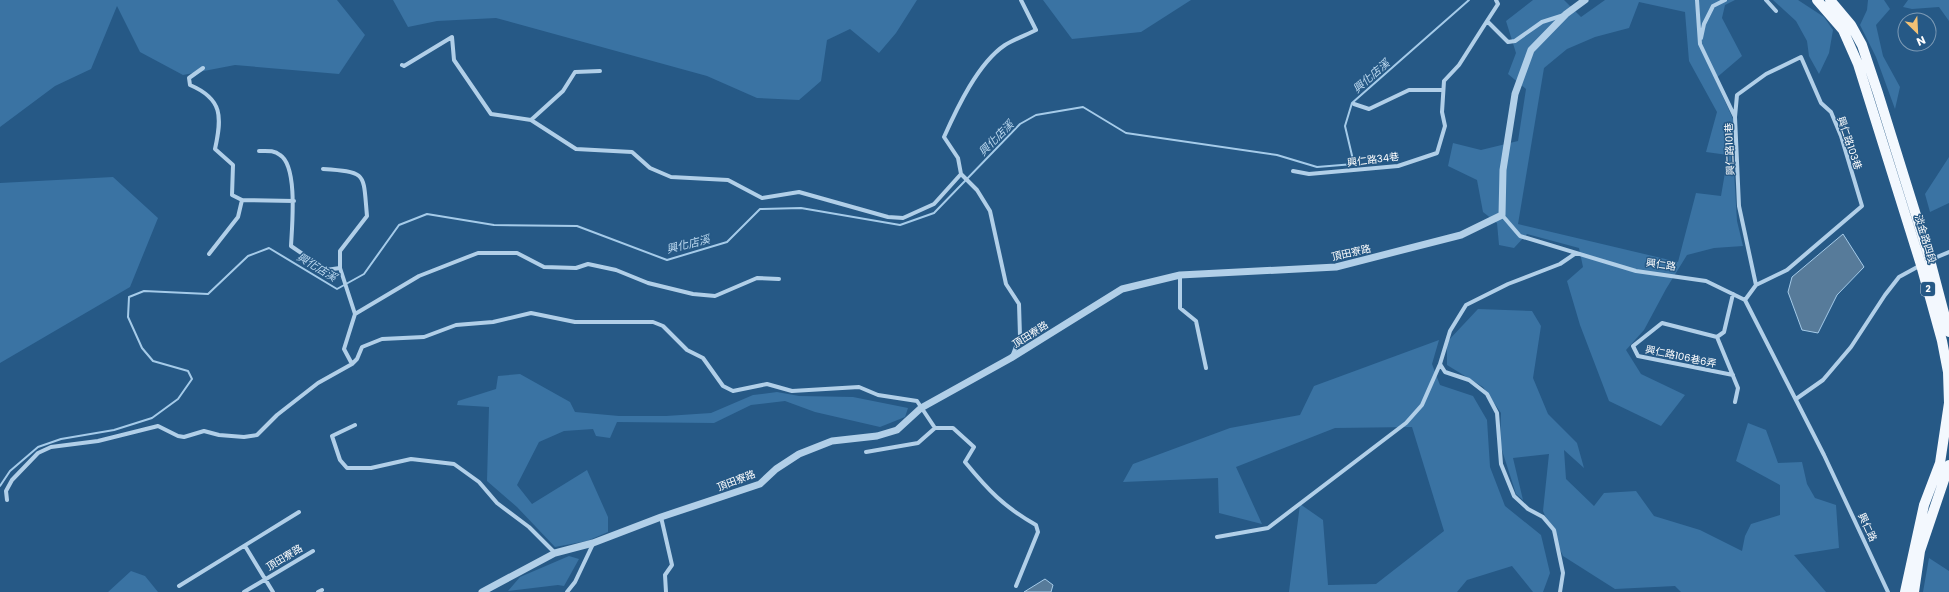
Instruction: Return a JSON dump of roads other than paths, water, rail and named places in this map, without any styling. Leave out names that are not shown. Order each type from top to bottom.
[{"type":"main road","name":"淡金路四段","points":[[1817,0],[1843,30],[1858,64],[1949,332]]},
{"type":"main road","name":"淡金路四段","points":[[1830,0],[1851,25],[1862,46],[1878,93],[1926,262],[1948,372],[1949,403],[1940,463],[1924,504],[1904,592]]},
{"type":"main road","points":[[1914,592],[1920,551],[1949,466]]},
{"type":"street","points":[[1011,358],[1020,336],[1019,304],[1006,284],[990,211],[977,190],[961,174],[958,158],[944,137],[952,117],[983,66],[1005,45],[1036,30],[1021,0]]},
{"type":"street","name":"興仁路34巷","points":[[1293,171],[1309,174],[1398,166],[1438,153],[1445,126],[1442,112],[1444,81],[1458,65],[1498,4],[1496,0]]},
{"type":"street","points":[[1502,215],[1503,170],[1516,94],[1531,50],[1566,14],[1585,0]]},
{"type":"street","name":"興仁路101巷","points":[[1697,0],[1700,44],[1735,117],[1739,206],[1756,285]]},
{"type":"street","points":[[1700,44],[1704,24],[1713,6],[1725,0]]},
{"type":"street","points":[[1766,0],[1776,11]]},
{"type":"street","points":[[1487,21],[1508,42],[1515,41],[1542,22],[1566,14]]},
{"type":"street","points":[[402,65],[404,66],[452,37],[454,60],[491,114],[531,120],[576,149],[632,152],[650,168],[671,177],[728,180],[762,198],[799,192],[888,218],[904,218],[934,204],[961,174]]},
{"type":"street","name":"興仁路103巷","points":[[1735,117],[1737,95],[1766,74],[1801,57],[1821,103],[1831,112],[1842,136],[1862,206],[1787,270],[1756,285]]},
{"type":"street","points":[[203,68],[189,78],[190,85],[215,101],[220,116],[220,127],[215,148],[233,165],[232,195],[242,200],[294,201]]},
{"type":"street","points":[[531,120],[564,91],[575,72],[600,71]]},
{"type":"street","points":[[1354,104],[1370,109],[1409,90],[1443,90]]},
{"type":"street","points":[[259,151],[271,150],[281,155],[288,164],[294,201],[291,246],[326,270],[340,268]]},
{"type":"street","points":[[323,169],[353,171],[359,175],[364,184],[367,216],[340,251],[340,268],[355,314],[344,349],[352,364]]},
{"type":"street","points":[[209,254],[238,217],[242,200]]},
{"type":"street","name":"興仁路","points":[[1502,215],[1520,236],[1636,271],[1706,281],[1744,300],[1796,399],[1888,592]]},
{"type":"street","name":"頂田寮路","points":[[482,592],[555,553],[593,543],[661,517],[760,484],[776,469],[799,454],[832,442],[877,436],[897,430],[921,408],[1011,358],[1122,289],[1180,275],[1336,267],[1461,235],[1502,215]]},
{"type":"street","points":[[1217,537],[1268,528],[1406,423],[1422,405],[1440,364],[1450,331],[1466,305],[1508,284],[1560,264],[1576,252]]},
{"type":"street","points":[[1796,399],[1823,380],[1851,347],[1885,295],[1899,277],[1926,262],[1949,252]]},
{"type":"street","points":[[355,314],[419,276],[478,253],[517,253],[544,267],[576,268],[588,264],[616,270],[648,283],[693,294],[715,296],[757,278],[779,279]]},
{"type":"street","points":[[1180,275],[1180,308],[1196,321],[1206,368]]},
{"type":"street","points":[[1744,300],[1756,285]]},
{"type":"street","points":[[1733,294],[1724,332],[1717,337],[1738,388],[1735,402]]},
{"type":"street","points":[[7,500],[6,491],[12,480],[38,453],[51,447],[98,441],[158,426],[178,436],[184,437],[204,431],[219,435],[244,437],[256,435],[277,415],[318,383],[352,364],[357,358],[362,347],[382,339],[424,337],[456,326],[493,322],[531,313],[576,322],[653,322],[663,326],[688,350],[703,358],[722,386],[733,391],[767,384],[773,384],[792,391],[859,387],[878,395],[917,401],[935,428]]},
{"type":"street","name":"興仁路106巷6弄","points":[[1717,337],[1662,323],[1633,346],[1638,356],[1733,375]]},
{"type":"street","points":[[1440,364],[1445,372],[1469,380],[1487,394],[1497,413],[1501,464],[1514,496],[1528,509],[1543,517],[1554,530],[1563,573],[1560,592]]},
{"type":"street","points":[[355,426],[332,436],[340,460],[348,468],[371,468],[411,459],[454,464],[480,482],[497,503],[529,527],[555,553]]},
{"type":"street","points":[[866,452],[918,443],[935,428],[953,428],[974,447],[965,462],[991,493],[1016,514],[1036,525],[1038,532],[1016,586]]},
{"type":"street","points":[[179,586],[299,512]]},
{"type":"street","points":[[661,517],[672,564],[665,575],[666,592]]},
{"type":"street","points":[[567,592],[575,582],[593,543]]},
{"type":"street","name":"頂田寮路","points":[[244,546],[273,592]]},
{"type":"street","name":"頂田寮路","points":[[244,592],[313,551]]},
{"type":"waterway","name":"興化店溪","points":[[0,486],[10,471],[38,447],[61,439],[114,430],[152,418],[178,399],[192,379],[188,371],[153,361],[142,348],[128,317],[129,297],[144,291],[208,294],[248,256],[269,248],[337,289],[364,274],[399,225],[427,214],[494,225],[577,226],[667,260],[727,242],[760,209],[801,208],[900,225],[934,213],[1020,124],[1036,115],[1083,107],[1126,133],[1277,155],[1317,167],[1354,164],[1345,126],[1352,103],[1469,0]]}]
